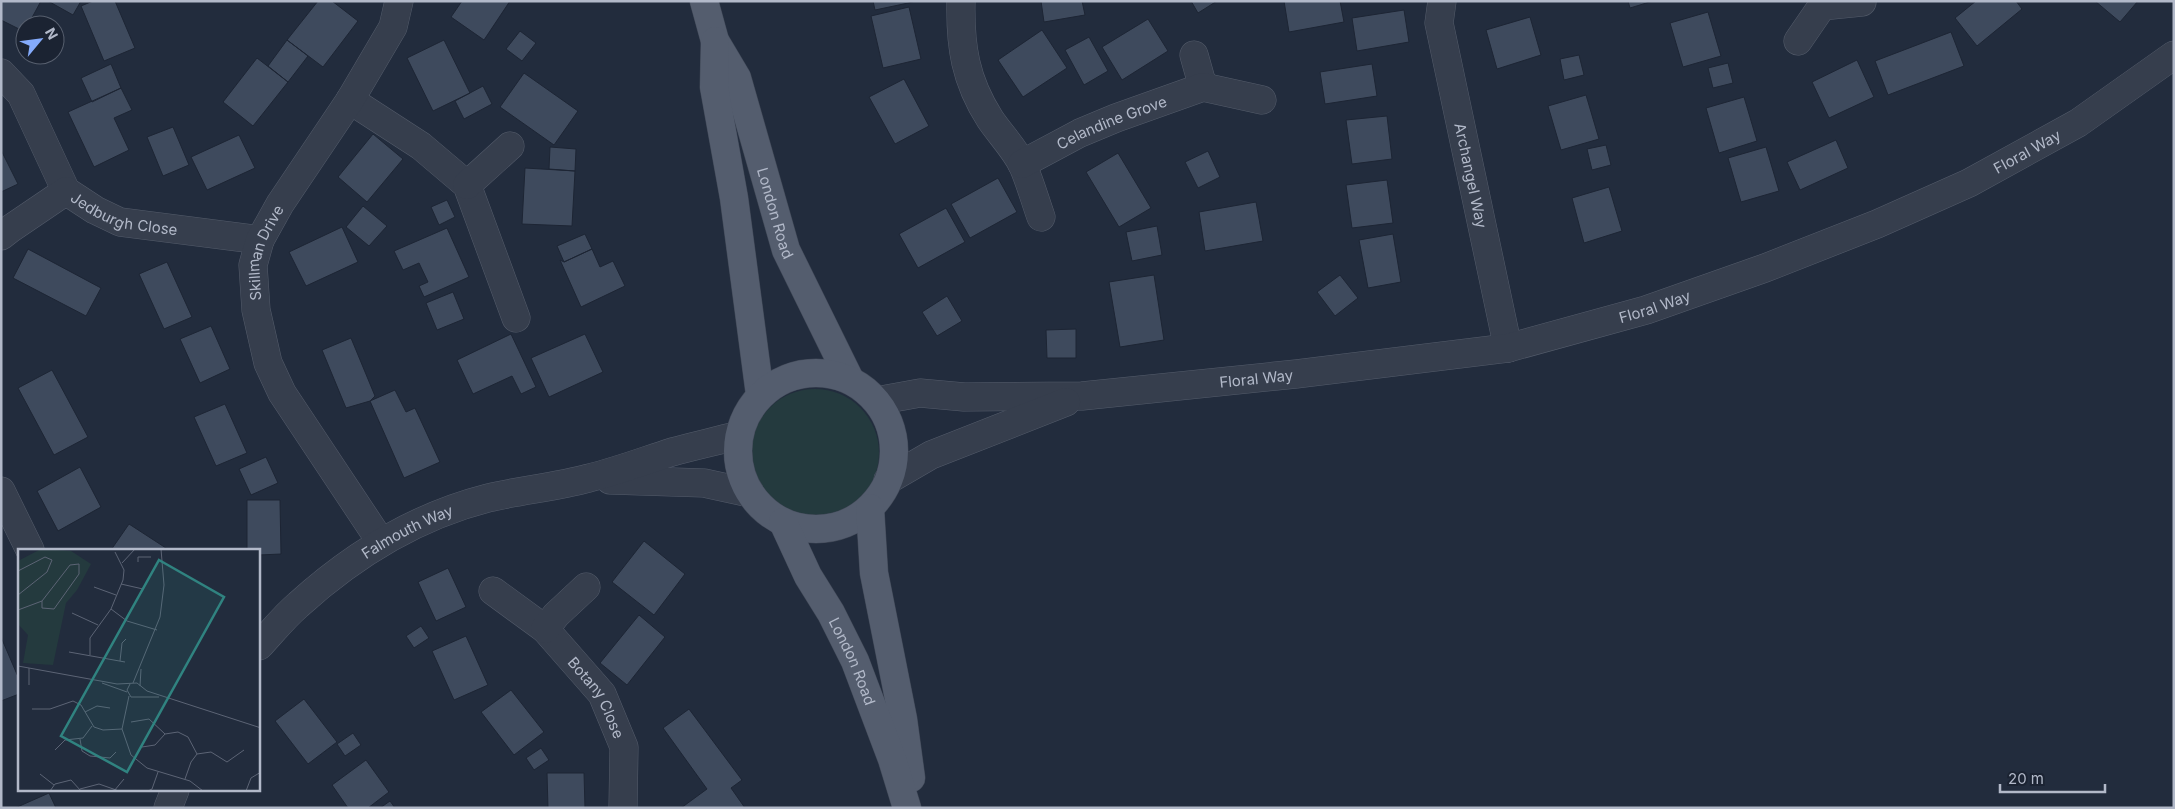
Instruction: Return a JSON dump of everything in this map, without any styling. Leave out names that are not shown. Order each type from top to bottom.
[{"type":"main road","name":"London Road","points":[[704,1],[715,41],[736,78],[786,250],[850,380]]},
{"type":"main road","name":"London Road","points":[[715,41],[714,87],[734,198],[760,395]]},
{"type":"main road","points":[[801,373],[826,373],[850,380],[870,394],[886,414],[893,438],[894,464],[886,488],[870,508],[849,523],[824,529],[799,528],[776,519],[757,504],[743,482],[737,458],[739,435],[746,413],[760,395],[779,381],[801,373]]},
{"type":"main road","name":"London Road","points":[[870,508],[874,573],[904,720],[916,808]]},
{"type":"main road","name":"London Road","points":[[783,522],[808,576],[831,613],[855,661],[892,759],[907,808]]},
{"type":"street","name":"Skillman Drive","points":[[382,542],[282,393],[268,363],[260,334],[253,288],[253,265],[260,240],[280,204],[350,100],[393,27],[399,1]]},
{"type":"street","points":[[961,1],[960,22],[964,62],[969,76],[989,118],[1022,164],[1041,217]]},
{"type":"street","name":"Archangel Way","points":[[1442,1],[1439,23],[1508,348]]},
{"type":"street","points":[[1798,41],[1821,3],[1862,2]]},
{"type":"street","points":[[1194,55],[1203,87],[1262,100]]},
{"type":"street","name":"Floral Way","points":[[876,401],[920,393],[964,397],[1082,396],[1296,374],[1508,348],[1646,310],[1765,268],[1877,224],[1969,183],[2078,122],[2174,55]]},
{"type":"street","name":"Jedburgh Close","points":[[1,73],[21,94],[66,191],[95,210],[120,222],[260,240]]},
{"type":"street","name":"Celandine Grove","points":[[1022,164],[1089,129],[1203,87]]},
{"type":"street","points":[[350,100],[421,146],[467,185],[516,318]]},
{"type":"street","points":[[467,185],[510,146]]},
{"type":"street","points":[[1,236],[66,191]]},
{"type":"street","name":"Floral Way","points":[[888,480],[931,455],[1082,396]]},
{"type":"street","name":"Falmouth Way","points":[[260,645],[297,605],[338,571],[382,542],[415,524],[453,508],[487,498],[586,479],[628,468],[672,452],[739,435]]},
{"type":"street","name":"Falmouth Way","points":[[586,479],[704,483],[750,493]]},
{"type":"street","points":[[1,491],[30,549]]},
{"type":"street","points":[[545,629],[556,615],[586,587]]},
{"type":"street","name":"Botany Close","points":[[493,591],[545,629],[602,694],[624,747],[623,808]]},
{"type":"street","points":[[168,808],[173,792]]},
{"type":"green space","points":[[815,389],[839,394],[860,408],[874,429],[879,453],[874,477],[860,498],[839,512],[815,517],[791,512],[770,498],[756,477],[751,453],[756,429],[770,408],[791,394]]},
{"type":"building","points":[[1,1],[41,1],[33,15],[15,15],[15,27],[1,20]]},
{"type":"building","points":[[48,1],[81,1],[73,15]]},
{"type":"building","points":[[93,1],[115,1],[135,48],[104,61],[81,6]]},
{"type":"building","points":[[318,1],[332,1],[358,21],[323,67],[287,40]]},
{"type":"building","points":[[462,1],[510,1],[484,40],[451,17]]},
{"type":"building","points":[[873,1],[913,1],[913,2],[875,10]]},
{"type":"building","points":[[1041,1],[1082,1],[1085,15],[1044,22]]},
{"type":"building","points":[[1191,1],[1217,1],[1198,13]]},
{"type":"building","points":[[1284,1],[1340,1],[1344,22],[1289,32]]},
{"type":"building","points":[[1628,1],[1653,1],[1630,8]]},
{"type":"building","points":[[1976,1],[2016,1],[2022,9],[1977,46],[1955,18]]},
{"type":"building","points":[[2095,1],[2138,1],[2120,22]]},
{"type":"building","points":[[909,7],[921,59],[883,68],[871,16]]},
{"type":"building","points":[[1404,10],[1409,42],[1357,51],[1352,18]]},
{"type":"building","points":[[1708,12],[1721,56],[1683,67],[1670,23]]},
{"type":"building","points":[[1530,17],[1541,55],[1497,69],[1486,30]]},
{"type":"building","points":[[1148,19],[1168,51],[1122,80],[1102,47]]},
{"type":"building","points":[[1042,30],[1067,68],[1023,97],[998,60]]},
{"type":"building","points":[[520,31],[536,43],[522,61],[506,49]]},
{"type":"building","points":[[1951,32],[1964,66],[1888,95],[1875,61]]},
{"type":"building","points":[[1089,37],[1108,71],[1084,85],[1065,50]]},
{"type":"building","points":[[287,40],[308,56],[288,82],[268,66]]},
{"type":"building","points":[[444,40],[470,93],[433,111],[407,58]]},
{"type":"building","points":[[1579,55],[1584,75],[1564,80],[1560,59]]},
{"type":"building","points":[[257,58],[288,82],[253,126],[223,102]]},
{"type":"building","points":[[1857,60],[1874,97],[1829,118],[1812,82]]},
{"type":"building","points":[[1728,63],[1733,83],[1713,88],[1708,68]]},
{"type":"building","points":[[111,64],[121,88],[92,102],[81,78]]},
{"type":"building","points":[[1372,64],[1377,96],[1325,104],[1320,72]]},
{"type":"building","points":[[524,73],[578,111],[554,145],[500,107]]},
{"type":"building","points":[[904,79],[929,126],[895,144],[869,97]]},
{"type":"building","points":[[483,86],[492,104],[464,119],[455,101]]},
{"type":"building","points":[[121,88],[132,110],[114,118],[129,150],[94,167],[68,112]]},
{"type":"building","points":[[1586,95],[1599,139],[1561,150],[1548,106]]},
{"type":"building","points":[[1744,97],[1757,141],[1719,153],[1706,108]]},
{"type":"building","points":[[1387,116],[1392,159],[1352,164],[1346,120]]},
{"type":"building","points":[[173,127],[189,165],[163,176],[147,137]]},
{"type":"building","points":[[373,134],[403,159],[367,202],[338,177]]},
{"type":"building","points":[[239,135],[255,168],[207,190],[191,157]]},
{"type":"building","points":[[1836,140],[1848,168],[1800,190],[1787,162]]},
{"type":"building","points":[[1606,145],[1611,165],[1592,170],[1587,149]]},
{"type":"building","points":[[550,147],[576,149],[575,171],[549,169]]},
{"type":"building","points":[[1766,147],[1779,191],[1741,202],[1728,158]]},
{"type":"building","points":[[1,150],[18,184],[1,192]]},
{"type":"building","points":[[1208,151],[1220,177],[1198,188],[1185,162]]},
{"type":"building","points":[[1118,153],[1151,208],[1119,227],[1086,172]]},
{"type":"building","points":[[525,168],[575,171],[572,226],[522,224]]},
{"type":"building","points":[[998,178],[1017,212],[970,238],[951,204]]},
{"type":"building","points":[[1387,180],[1393,223],[1352,228],[1346,185]]},
{"type":"building","points":[[1609,187],[1622,231],[1584,243],[1572,198]]},
{"type":"building","points":[[447,200],[455,217],[439,225],[431,207]]},
{"type":"building","points":[[1256,202],[1263,241],[1205,251],[1199,212]]},
{"type":"building","points":[[363,206],[387,226],[369,246],[346,227]]},
{"type":"building","points":[[946,208],[965,242],[918,268],[899,234]]},
{"type":"building","points":[[1157,226],[1162,255],[1132,261],[1126,232]]},
{"type":"building","points":[[342,227],[358,262],[306,286],[289,252]]},
{"type":"building","points":[[447,228],[469,277],[424,297],[419,286],[428,282],[419,263],[403,270],[394,251]]},
{"type":"building","points":[[585,234],[592,249],[564,262],[557,246]]},
{"type":"building","points":[[1393,234],[1401,282],[1368,288],[1359,240]]},
{"type":"building","points":[[28,249],[101,288],[86,316],[13,278]]},
{"type":"building","points":[[592,249],[600,267],[613,261],[625,286],[581,307],[560,260],[564,262]]},
{"type":"building","points":[[167,262],[192,317],[164,329],[139,274]]},
{"type":"building","points":[[1154,275],[1164,340],[1120,347],[1109,282]]},
{"type":"building","points":[[1340,275],[1358,298],[1335,316],[1317,292]]},
{"type":"building","points":[[453,292],[464,319],[437,330],[426,303]]},
{"type":"building","points":[[947,296],[962,321],[937,336],[922,312]]},
{"type":"building","points":[[211,326],[230,369],[200,383],[180,339]]},
{"type":"building","points":[[1076,329],[1076,358],[1047,358],[1046,330]]},
{"type":"building","points":[[511,334],[536,387],[521,394],[512,376],[473,394],[457,360]]},
{"type":"building","points":[[585,334],[603,372],[549,397],[531,358]]},
{"type":"building","points":[[351,338],[375,396],[370,401],[346,408],[322,350]]},
{"type":"building","points":[[52,370],[88,437],[54,455],[18,388]]},
{"type":"building","points":[[395,390],[406,412],[415,408],[440,462],[404,478],[370,401]]},
{"type":"building","points":[[225,404],[247,453],[216,466],[194,417]]},
{"type":"building","points":[[266,457],[278,483],[251,495],[239,469]]},
{"type":"building","points":[[80,467],[101,507],[58,531],[37,491]]},
{"type":"building","points":[[247,500],[280,500],[281,554],[260,555],[260,549],[247,549]]},
{"type":"building","points":[[129,524],[167,549],[112,549]]},
{"type":"building","points":[[644,541],[685,574],[654,615],[612,582]]},
{"type":"building","points":[[448,568],[466,607],[436,621],[418,582]]},
{"type":"building","points":[[639,615],[665,637],[627,685],[600,663]]},
{"type":"building","points":[[421,626],[429,638],[414,648],[406,636]]},
{"type":"building","points":[[466,636],[488,685],[454,700],[432,651]]},
{"type":"building","points":[[1,637],[18,677],[18,694],[1,701]]},
{"type":"building","points":[[511,690],[544,732],[514,755],[481,712]]},
{"type":"building","points":[[304,699],[337,742],[308,764],[275,721]]},
{"type":"building","points":[[689,709],[742,780],[731,788],[745,808],[681,808],[707,789],[663,728]]},
{"type":"building","points":[[353,733],[361,745],[345,756],[337,744]]},
{"type":"building","points":[[541,748],[549,760],[534,770],[526,758]]},
{"type":"building","points":[[366,760],[389,792],[368,808],[348,808],[332,785]]},
{"type":"building","points":[[547,773],[584,773],[585,808],[548,808]]},
{"type":"building","points":[[49,793],[56,808],[15,808]]},
{"type":"building","points":[[390,801],[395,808],[380,808]]}]
